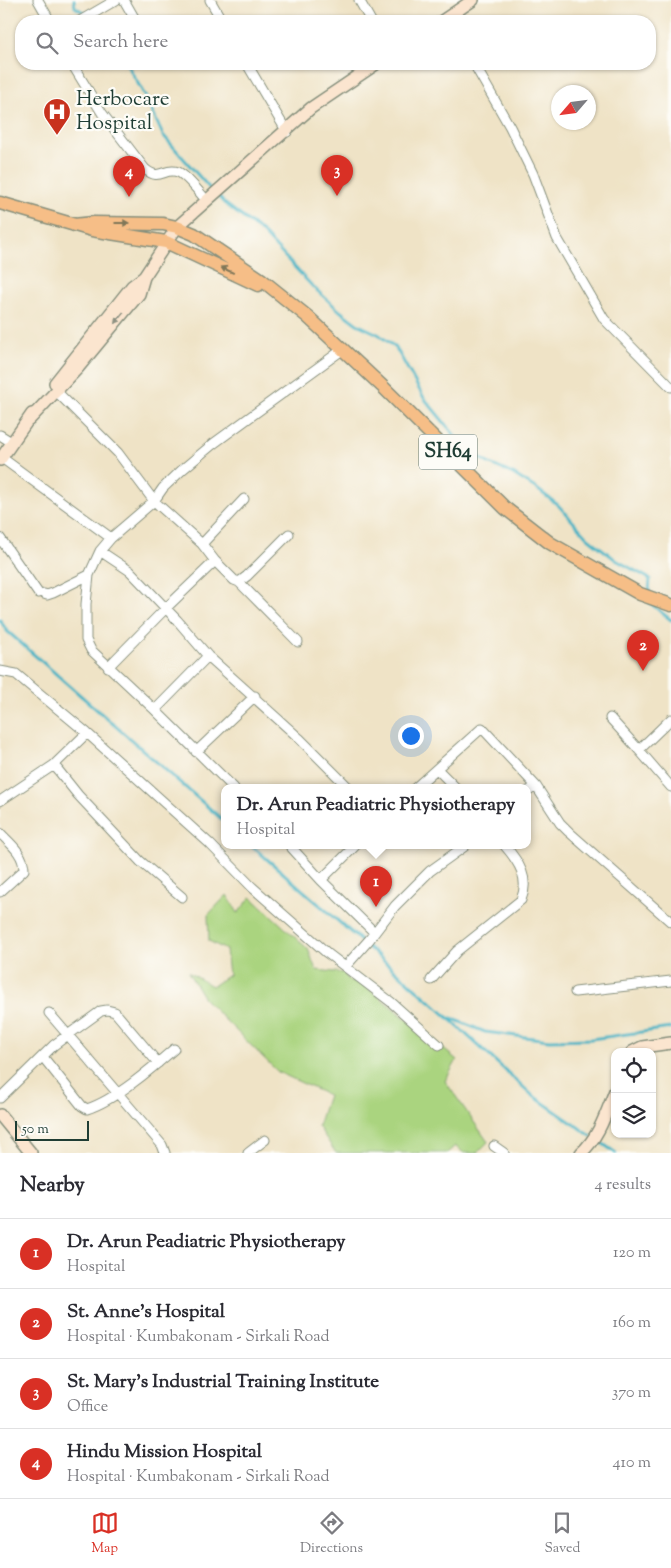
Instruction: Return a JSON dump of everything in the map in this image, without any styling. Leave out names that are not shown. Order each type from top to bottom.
[{"type":"main road","points":[[452,15],[472,0]]},
{"type":"main road","points":[[29,420],[77,369],[139,294],[144,277],[177,227],[287,132],[311,108],[367,70]]},
{"type":"main road","name":"SH64","points":[[0,204],[92,230],[166,242],[259,285],[272,289]]},
{"type":"main road","name":"SH64","points":[[74,225],[93,223],[157,223],[177,227],[194,234],[262,280],[308,317],[382,386],[505,508],[550,543],[640,594],[671,605]]},
{"type":"main road","points":[[1,459],[53,385],[132,286],[144,277]]},
{"type":"main road","points":[[640,1048],[671,1043]]},
{"type":"main road","points":[[584,1150],[599,1130],[614,1093]]},
{"type":"main road","points":[[0,1115],[31,1153]]},
{"type":"street","points":[[38,0],[47,15]]},
{"type":"street","points":[[90,15],[116,0]]},
{"type":"street","points":[[124,0],[133,15]]},
{"type":"street","points":[[210,0],[219,15]]},
{"type":"street","points":[[359,0],[368,15]]},
{"type":"street","points":[[76,70],[102,113],[152,175],[176,172],[182,174],[208,199]]},
{"type":"street","points":[[251,70],[287,132]]},
{"type":"street","points":[[477,70],[510,127],[533,174],[557,238],[604,319],[671,387]]},
{"type":"street","points":[[230,784],[91,650],[86,640],[86,604],[89,575],[100,551],[111,538],[154,501],[182,469],[213,444],[342,350]]},
{"type":"street","points":[[56,391],[118,453],[154,501],[202,544],[215,561],[234,580],[239,582],[298,642]]},
{"type":"street","points":[[0,435],[13,442]]},
{"type":"street","points":[[1,459],[111,538]]},
{"type":"street","points":[[202,544],[244,499]]},
{"type":"street","points":[[239,582],[289,534]]},
{"type":"street","points":[[0,538],[41,593],[47,595],[53,593],[89,575]]},
{"type":"street","points":[[100,551],[130,571],[166,608],[208,656],[254,696],[345,784]]},
{"type":"street","points":[[108,667],[215,561]]},
{"type":"street","points":[[155,710],[208,656]]},
{"type":"street","points":[[0,671],[16,674],[87,733],[208,843],[252,887],[344,966],[390,1002],[438,1045]]},
{"type":"street","points":[[196,752],[254,696]]},
{"type":"street","points":[[610,718],[671,787]]},
{"type":"street","points":[[639,750],[671,719]]},
{"type":"street","points":[[420,784],[482,728],[536,786],[560,823],[671,922]]},
{"type":"street","points":[[0,801],[54,765],[87,733]]},
{"type":"street","points":[[54,765],[78,795],[140,862],[182,897]]},
{"type":"street","points":[[437,769],[452,784]]},
{"type":"street","points":[[531,789],[536,786]]},
{"type":"street","points":[[0,833],[17,850],[24,861],[24,870],[0,892]]},
{"type":"street","points":[[293,849],[372,936]]},
{"type":"street","points":[[321,880],[352,849]]},
{"type":"street","points":[[344,966],[372,936],[395,906],[430,871],[461,849]]},
{"type":"street","points":[[431,980],[457,951],[521,900],[525,890],[525,880],[508,849]]},
{"type":"street","points":[[575,992],[671,981]]},
{"type":"street","points":[[0,1098],[67,1034],[101,1011],[115,1012],[158,1062]]},
{"type":"street","points":[[48,1013],[162,1146],[165,1153]]},
{"type":"street","points":[[43,1056],[86,1109],[117,1093],[174,1049]]},
{"type":"street","points":[[248,1153],[265,1140]]},
{"type":"street","points":[[494,1146],[504,1153]]},
{"type":"green space","points":[[227,895],[238,913],[251,897],[308,949],[316,970],[344,973],[350,982],[358,980],[457,1060],[445,1081],[488,1142],[477,1153],[464,1153],[455,1146],[447,1153],[336,1153],[318,1126],[328,1095],[278,1072],[205,1000],[188,972],[212,986],[229,975],[226,950],[209,941],[208,915]]},
{"type":"waterway","points":[[74,0],[75,7],[88,15]]},
{"type":"waterway","points":[[130,70],[163,135],[212,191]]},
{"type":"waterway","points":[[217,195],[224,203],[261,231],[313,287],[340,311],[357,324],[378,334],[396,348],[424,398],[466,449],[488,463],[513,474],[558,505],[587,537],[616,560],[650,579],[649,592]]},
{"type":"waterway","points":[[650,603],[671,620]]},
{"type":"waterway","points":[[0,620],[7,631],[221,818]]},
{"type":"waterway","points":[[255,849],[431,1002],[532,1095],[591,1136]]},
{"type":"waterway","points":[[451,1018],[485,1032],[549,1040],[591,1039],[671,1028]]},
{"type":"waterway","points":[[596,1139],[616,1153]]},
{"type":"place","name":"Herbocare Hospital","points":[[57,136]]},
{"type":"place","name":"St. Mary's Industrial Training Institute","points":[[337,196]]},
{"type":"place","name":"Hindu Mission Hospital","points":[[129,197]]},
{"type":"place","name":"St. Anne's Hospital","points":[[643,671]]},
{"type":"place","name":"Dr. Arun Peadiatric Physiotherapy","points":[[376,907]]}]
